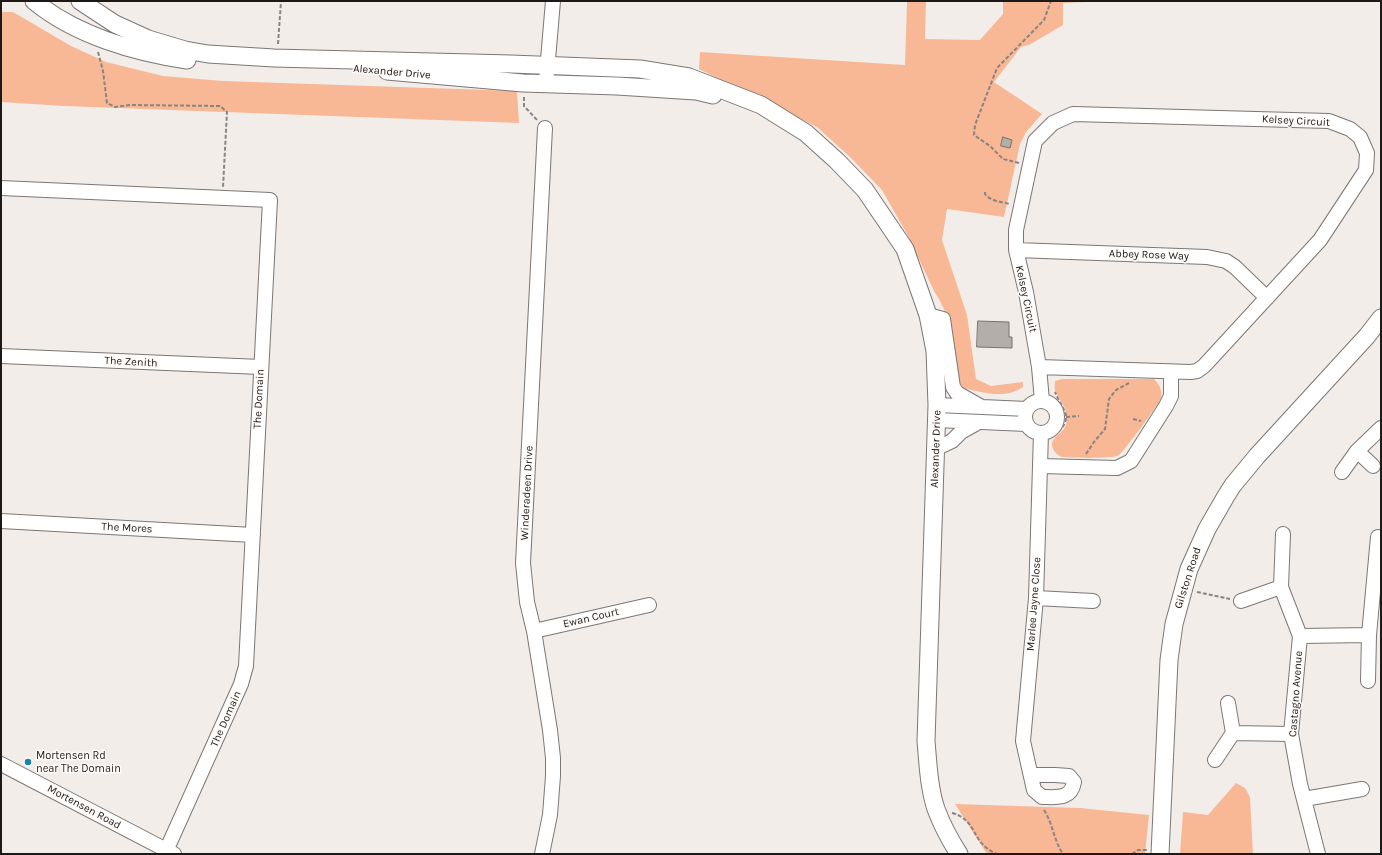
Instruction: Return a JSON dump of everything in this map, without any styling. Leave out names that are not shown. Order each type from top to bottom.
[{"type":"main road","name":"Alexander Drive","points":[[34,1],[75,28],[95,36],[152,54],[195,61],[341,67],[523,83],[617,86],[696,91],[760,105]]},
{"type":"main road","name":"Alexander Drive","points":[[80,1],[115,24],[148,39],[185,50],[208,54],[274,58],[547,65],[640,69],[689,77],[760,105],[806,133],[837,161],[865,190],[905,250],[928,315],[934,351],[937,412],[926,741],[929,777],[936,809],[944,828],[959,854]]},
{"type":"main road","name":"Gilston Road","points":[[1154,852],[1170,654],[1174,624],[1194,556],[1206,529],[1237,480],[1257,456],[1367,336],[1381,318]]},
{"type":"street","points":[[546,83],[553,1]]},
{"type":"street","name":"Kelsey Circuit","points":[[1039,367],[1191,372],[1197,371],[1204,366],[1320,240],[1366,170],[1367,153],[1360,137],[1350,129],[1329,121],[1073,114],[1053,123],[1035,141],[1016,230],[1016,250],[1026,292],[1039,367],[1042,401]]},
{"type":"street","name":"Winderadeen Drive","points":[[542,854],[550,815],[554,776],[553,758],[534,631],[527,602],[523,563],[545,128]]},
{"type":"street","name":"The Domain","points":[[1,188],[270,200],[253,535],[244,676],[169,853]]},
{"type":"street","name":"Abbey Rose Way","points":[[1016,250],[1207,257],[1226,262],[1235,267],[1267,298]]},
{"type":"street","points":[[928,315],[943,319],[953,386],[957,393],[980,406]]},
{"type":"street","name":"The Zenith","points":[[1,356],[261,368]]},
{"type":"street","points":[[1040,466],[1117,468],[1131,461],[1171,396],[1171,372]]},
{"type":"street","points":[[1042,401],[1047,402],[1052,406],[1057,417],[1056,422],[1048,431],[1047,435],[1032,431],[1026,424],[1024,416],[1027,409],[1032,404],[1042,401]]},
{"type":"street","points":[[937,412],[980,406],[1027,409]]},
{"type":"street","points":[[937,412],[979,422],[1026,424]]},
{"type":"street","points":[[935,448],[952,441],[961,432],[979,422]]},
{"type":"street","points":[[1342,472],[1357,451],[1381,428]]},
{"type":"street","name":"Marlee Jayne Close","points":[[1042,797],[1034,790],[1023,741],[1036,598],[1040,466],[1047,435]]},
{"type":"street","points":[[1357,451],[1373,466]]},
{"type":"street","name":"The Mores","points":[[1,521],[253,535]]},
{"type":"street","name":"Castagno Avenue","points":[[1283,534],[1281,587],[1300,636],[1291,734],[1304,799],[1318,854]]},
{"type":"street","points":[[1368,681],[1378,537]]},
{"type":"street","points":[[1241,601],[1281,587]]},
{"type":"street","points":[[1036,598],[1093,601]]},
{"type":"street","name":"Ewan Court","points":[[534,631],[649,605]]},
{"type":"street","points":[[1300,636],[1370,635]]},
{"type":"street","points":[[1215,760],[1233,733],[1228,703]]},
{"type":"street","points":[[1233,733],[1291,734]]},
{"type":"street","name":"Mortensen Road","points":[[1,764],[169,853]]},
{"type":"street","points":[[1031,775],[1069,776],[1074,782],[1073,788],[1068,794],[1063,796],[1042,797]]},
{"type":"street","points":[[1304,799],[1362,789]]},
{"type":"path","points":[[278,46],[281,1]]},
{"type":"path","points":[[1030,166],[1003,159],[990,146],[974,135],[975,125],[997,68],[1044,20],[1051,1],[1055,1]]},
{"type":"path","points":[[95,36],[103,71],[107,103],[115,107],[130,105],[220,106],[227,112],[222,198]]},
{"type":"path","points":[[523,83],[524,106],[545,128]]},
{"type":"path","points":[[985,192],[986,196],[996,201],[1021,206]]},
{"type":"path","points":[[1047,435],[1064,426],[1066,417],[1062,404],[1055,392],[1053,368]]},
{"type":"path","points":[[1084,458],[1094,442],[1105,429],[1109,400],[1116,390],[1132,382]]},
{"type":"path","points":[[1066,417],[1079,416]]},
{"type":"path","points":[[1133,419],[1144,422]]},
{"type":"path","points":[[1195,598],[1196,592],[1241,601]]},
{"type":"path","points":[[1042,797],[1044,809],[1050,819],[1058,846],[1063,854]]},
{"type":"path","points":[[936,809],[958,815],[969,822],[978,838],[987,849],[997,854]]},
{"type":"path","points":[[1132,854],[1138,850],[1154,852]]},
{"type":"shaded area","points":[[907,1],[926,1],[925,39],[980,40],[1003,14],[1003,1],[1088,1],[1063,3],[1063,25],[1029,45],[1021,47],[994,82],[1042,114],[1026,132],[1020,144],[1004,217],[947,209],[942,240],[967,315],[976,379],[991,386],[1023,382],[1023,387],[1009,393],[993,394],[963,388],[958,379],[952,326],[907,234],[882,190],[850,157],[817,127],[699,69],[700,52],[905,65]]},
{"type":"shaded area","points":[[1,12],[13,12],[71,46],[106,62],[163,76],[223,81],[517,91],[519,123],[64,106],[1,102]]},
{"type":"shaded area","points":[[1062,379],[1154,379],[1160,388],[1161,398],[1128,445],[1119,455],[1101,458],[1062,457],[1053,450],[1052,443],[1066,426],[1066,411],[1056,393],[1055,388],[1055,381]]},
{"type":"shaded area","points":[[1236,783],[1245,788],[1250,797],[1253,854],[1180,854],[1183,812],[1208,815]]},
{"type":"shaded area","points":[[955,804],[1080,808],[1149,815],[1145,854],[987,854]]},
{"type":"building","points":[[1003,137],[1012,140],[1010,148],[1001,146]]},
{"type":"building","points":[[978,321],[1009,322],[1009,337],[1012,337],[1012,348],[977,347]]},
{"type":"place","name":"Mortensen Rd near The Domain","points":[[28,762]]}]
